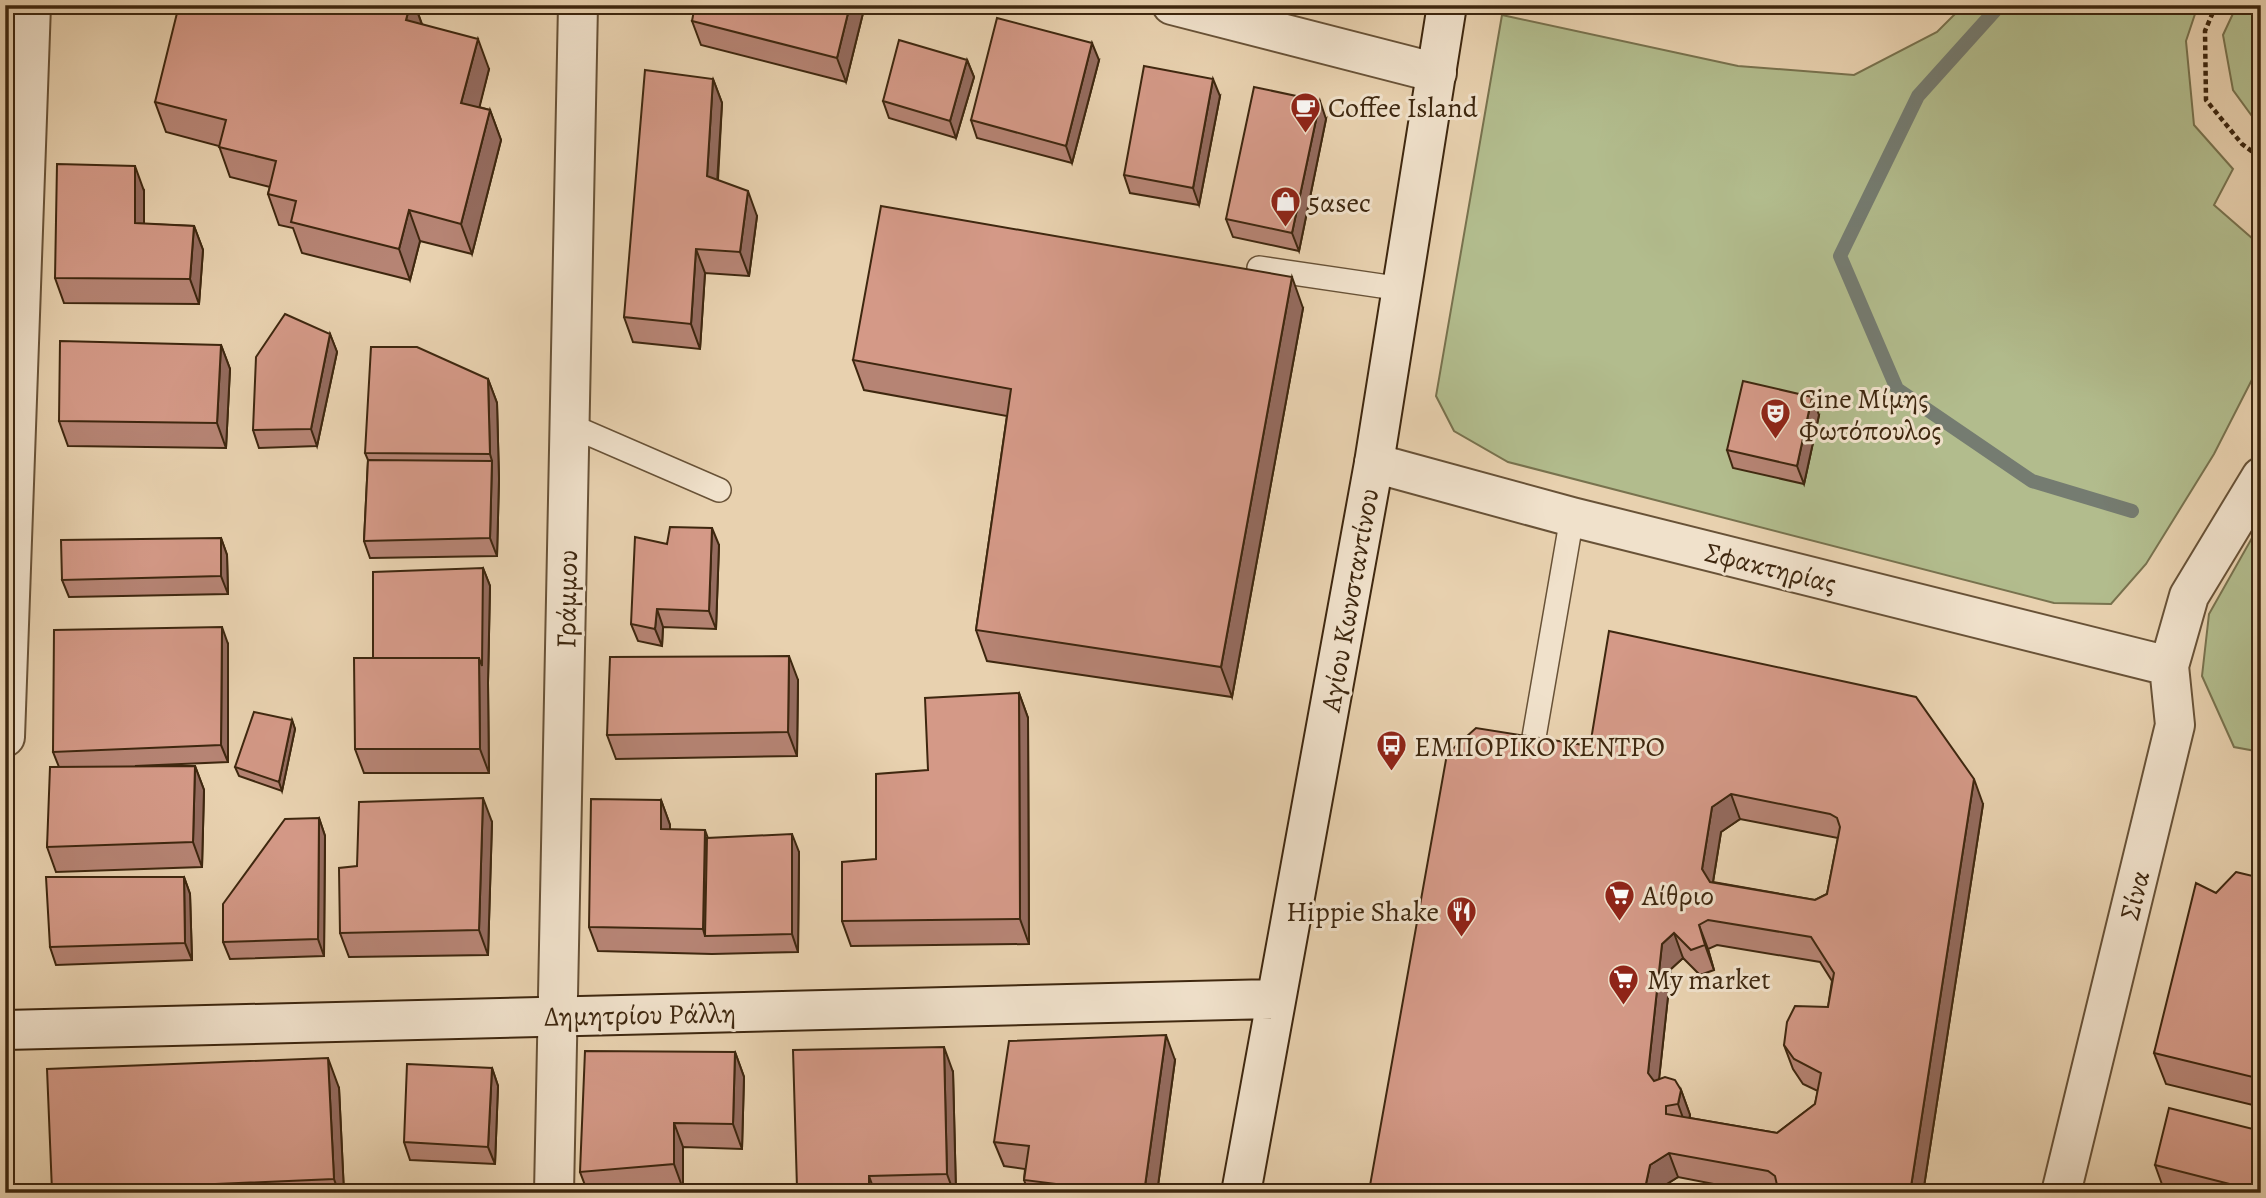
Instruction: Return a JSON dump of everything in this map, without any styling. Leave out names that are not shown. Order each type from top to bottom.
[{"type":"street","points":[[5,737],[17,77],[31,5]]},
{"type":"street","name":"Γράμμου","points":[[554,1193],[578,5]]},
{"type":"street","points":[[1172,5],[1437,73]]},
{"type":"street","name":"Αγίου Κωνσταντίνου","points":[[1241,1193],[1374,463],[1447,5]]},
{"type":"street","name":"Σφακτηρίας","points":[[1374,463],[1572,517],[2169,666]]},
{"type":"street","name":"Σίνα","points":[[2061,1193],[2175,725],[2169,666],[2189,596],[2261,477]]},
{"type":"street","name":"Δημητρίου Ράλλη","points":[[5,1030],[1275,999]]},
{"type":"lane","points":[[1259,268],[1402,289]]},
{"type":"lane","points":[[569,425],[719,490]]},
{"type":"lane","points":[[1526,785],[1572,517]]},
{"type":"path","points":[[2216,5],[2205,31],[2206,100],[2242,144],[2261,158]]},
{"type":"green space","points":[[1964,5],[2198,5],[2186,41],[2194,125],[2233,169],[2214,205],[2261,246],[2261,362],[2214,454],[2146,564],[2111,604],[2054,603],[1508,462],[1454,431],[1436,396],[1502,15],[1738,66],[1854,75],[1937,32]]},
{"type":"green space","points":[[2237,5],[2261,5],[2261,116],[2257,123],[2233,90],[2223,35]]},
{"type":"green space","points":[[2261,522],[2261,752],[2234,747],[2202,676],[2209,614]]},
{"type":"building","points":[[179,5],[410,5],[406,20],[478,39],[461,103],[490,110],[461,224],[409,210],[399,249],[291,222],[296,201],[268,194],[276,161],[219,147],[226,120],[155,102]]},
{"type":"building","points":[[695,5],[850,5],[837,58],[692,21]]},
{"type":"building","points":[[997,18],[1092,43],[1066,146],[971,120]]},
{"type":"building","points":[[899,40],[967,60],[950,121],[883,101]]},
{"type":"building","points":[[1144,66],[1213,79],[1193,188],[1124,175]]},
{"type":"building","points":[[645,70],[713,79],[707,176],[748,191],[740,252],[696,249],[691,324],[624,317]]},
{"type":"building","points":[[1254,87],[1320,101],[1292,233],[1226,219]]},
{"type":"building","points":[[57,164],[135,166],[135,223],[194,226],[190,279],[55,278]]},
{"type":"building","points":[[881,206],[1292,277],[1221,667],[976,630],[1011,389],[853,360]]},
{"type":"building","points":[[285,314],[330,334],[311,429],[253,430],[256,357]]},
{"type":"building","points":[[60,341],[221,345],[217,423],[59,421]]},
{"type":"building","points":[[371,347],[417,347],[488,379],[490,454],[365,453]]},
{"type":"building","name":"Cine Μίμης Φωτόπουλος","points":[[1743,381],[1812,397],[1797,466],[1727,450]]},
{"type":"building","points":[[368,460],[492,461],[490,538],[364,541]]},
{"type":"building","points":[[670,527],[712,528],[709,611],[657,609],[655,629],[631,624],[635,537],[667,544]]},
{"type":"building","points":[[221,538],[221,576],[62,580],[61,540]]},
{"type":"building","points":[[483,568],[482,666],[479,658],[373,658],[373,572]]},
{"type":"building","points":[[222,627],[221,745],[53,752],[54,630]]},
{"type":"building","name":"Αίθριο","points":[[1609,631],[1916,697],[1974,779],[1910,1193],[1776,1193],[1775,1176],[1768,1171],[1669,1153],[1650,1165],[1644,1193],[1370,1193],[1447,754],[1476,728],[1590,746]],"holes":[[[1731,794],[1830,814],[1837,818],[1840,827],[1827,894],[1815,900],[1710,882],[1702,869],[1712,807]],[[1708,920],[1811,937],[1834,973],[1828,1007],[1795,1006],[1787,1022],[1784,1045],[1794,1059],[1821,1073],[1815,1104],[1777,1133],[1666,1114],[1666,1106],[1678,1104],[1681,1090],[1675,1080],[1665,1077],[1654,1081],[1648,1073],[1662,944],[1674,933],[1691,950],[1705,945],[1699,925]]]},
{"type":"building","points":[[789,656],[788,732],[607,735],[610,657]]},
{"type":"building","points":[[354,658],[479,658],[480,749],[355,749]]},
{"type":"building","points":[[1019,693],[1020,919],[842,921],[842,862],[876,859],[876,774],[928,770],[925,698]]},
{"type":"building","points":[[254,712],[292,720],[279,782],[235,767]]},
{"type":"building","points":[[195,766],[193,842],[47,847],[50,767]]},
{"type":"building","points":[[483,798],[479,930],[340,933],[339,868],[357,866],[359,802]]},
{"type":"building","points":[[591,799],[661,800],[661,829],[705,830],[703,929],[589,927]]},
{"type":"building","points":[[319,818],[318,939],[223,942],[223,904],[285,819]]},
{"type":"building","points":[[792,834],[792,934],[705,936],[707,838]]},
{"type":"building","points":[[2236,872],[2261,878],[2261,1079],[2154,1053],[2196,883],[2216,893]]},
{"type":"building","points":[[46,877],[184,877],[185,943],[50,947]]},
{"type":"building","points":[[1166,1035],[1144,1193],[1056,1193],[1057,1184],[1024,1180],[1029,1146],[994,1142],[1009,1041]]},
{"type":"building","points":[[944,1047],[947,1174],[869,1176],[869,1186],[797,1188],[793,1050]]},
{"type":"building","points":[[585,1051],[735,1052],[733,1124],[674,1123],[674,1164],[580,1172]]},
{"type":"building","points":[[328,1058],[334,1179],[52,1191],[47,1069]]},
{"type":"building","points":[[407,1064],[492,1068],[488,1147],[404,1142]]},
{"type":"building","points":[[2169,1108],[2261,1131],[2261,1192],[2155,1165]]},
{"type":"waterway","points":[[2000,5],[1918,96],[1840,256],[1897,389],[2032,481],[2132,511]]},
{"type":"place","name":"Coffee Island","points":[[1305,134]]},
{"type":"place","name":"5αsec","points":[[1285,229]]},
{"type":"place","name":"Cine Μίμης Φωτόπουλος","points":[[1776,441]]},
{"type":"place","name":"ΕΜΠΟΡΙΚΟ ΚΕΝΤΡΟ","points":[[1391,773]]},
{"type":"place","name":"Αίθριο","points":[[1619,922]]},
{"type":"place","name":"Hippie Shake","points":[[1462,938]]},
{"type":"place","name":"My market","points":[[1624,1006]]}]
